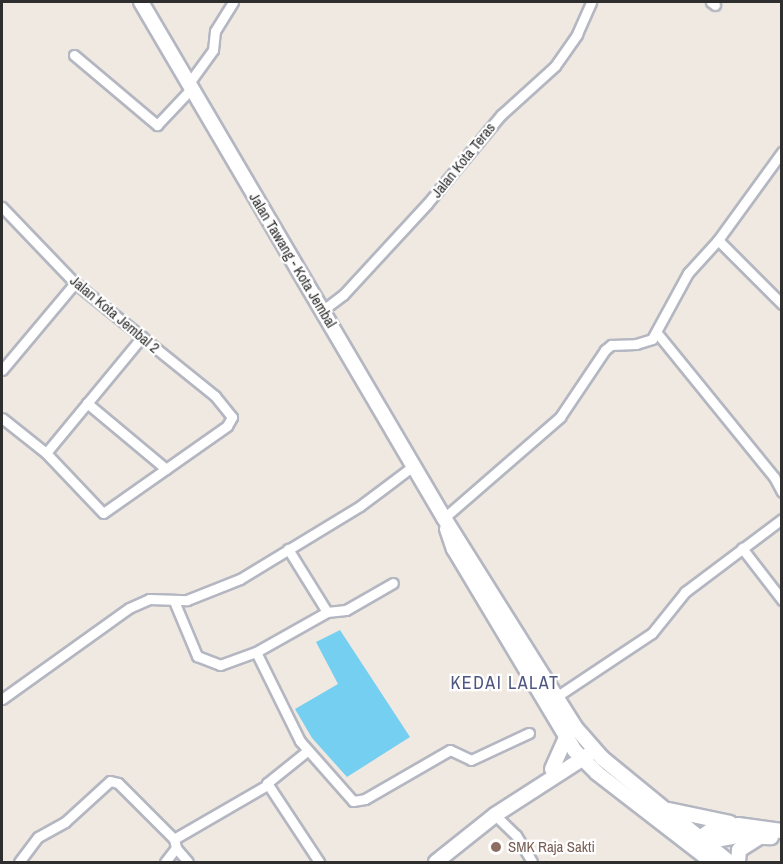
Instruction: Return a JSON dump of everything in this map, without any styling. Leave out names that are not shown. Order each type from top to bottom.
[{"type":"main road","name":"Jalan Tawang - Kota Jembal","points":[[141,2],[413,466],[444,518],[463,543],[556,698],[584,750]]},
{"type":"main road","name":"Jalan Tawang - Kota Jembal","points":[[444,518],[454,549],[566,737],[584,750]]},
{"type":"main road","points":[[555,772],[566,737]]},
{"type":"main road","points":[[436,862],[495,815],[584,750]]},
{"type":"main road","points":[[584,750],[597,773],[698,844],[729,862]]},
{"type":"main road","points":[[584,750],[664,809],[712,862]]},
{"type":"main road","points":[[555,772],[597,773]]},
{"type":"main road","points":[[664,809],[738,825],[782,831]]},
{"type":"main road","points":[[698,844],[738,825]]},
{"type":"main road","points":[[698,844],[721,837],[782,838]]},
{"type":"main road","points":[[738,862],[739,850],[760,837]]},
{"type":"street","points":[[74,55],[157,125],[190,86],[213,50],[215,32],[233,2]]},
{"type":"street","name":"Jalan Kota Teras","points":[[323,310],[343,295],[428,204],[501,115],[555,66],[577,34],[591,2]]},
{"type":"street","points":[[444,518],[561,417],[605,350],[611,345],[644,342],[657,333],[688,273],[718,240],[782,152]]},
{"type":"street","name":"Jalan Kota Jembal 2","points":[[2,207],[75,283],[215,396],[232,417],[227,426],[166,469]]},
{"type":"street","points":[[718,240],[782,304]]},
{"type":"street","points":[[2,370],[75,283]]},
{"type":"street","points":[[657,333],[780,486]]},
{"type":"street","points":[[46,453],[142,337]]},
{"type":"street","points":[[2,418],[46,453],[103,513],[166,469],[87,403]]},
{"type":"street","points":[[3,696],[129,608],[149,599],[174,601],[202,596],[360,506],[413,466]]},
{"type":"street","points":[[556,698],[652,633],[685,592],[782,519]]},
{"type":"street","points":[[742,548],[782,600]]},
{"type":"street","points":[[288,549],[327,612]]},
{"type":"street","points":[[174,601],[190,644],[203,661],[220,665],[256,652],[327,612],[346,610],[393,583]]},
{"type":"street","points":[[256,652],[307,751],[348,797],[358,801],[450,750],[459,751],[471,760],[529,734]]},
{"type":"street","points":[[165,862],[175,843],[267,785],[270,778],[307,751]]},
{"type":"street","points":[[19,862],[38,837],[65,822],[113,781],[175,843],[188,862]]},
{"type":"street","points":[[267,785],[319,862]]},
{"type":"street","points":[[495,815],[516,835],[532,862]]},
{"type":"water","points":[[340,630],[410,737],[347,777],[312,738],[295,709],[338,684],[316,642]]},
{"type":"place","name":"SMK Raja Sakti","points":[[496,847]]},
{"type":"district","name":"KEDAI LALAT","points":[[505,683]]}]
